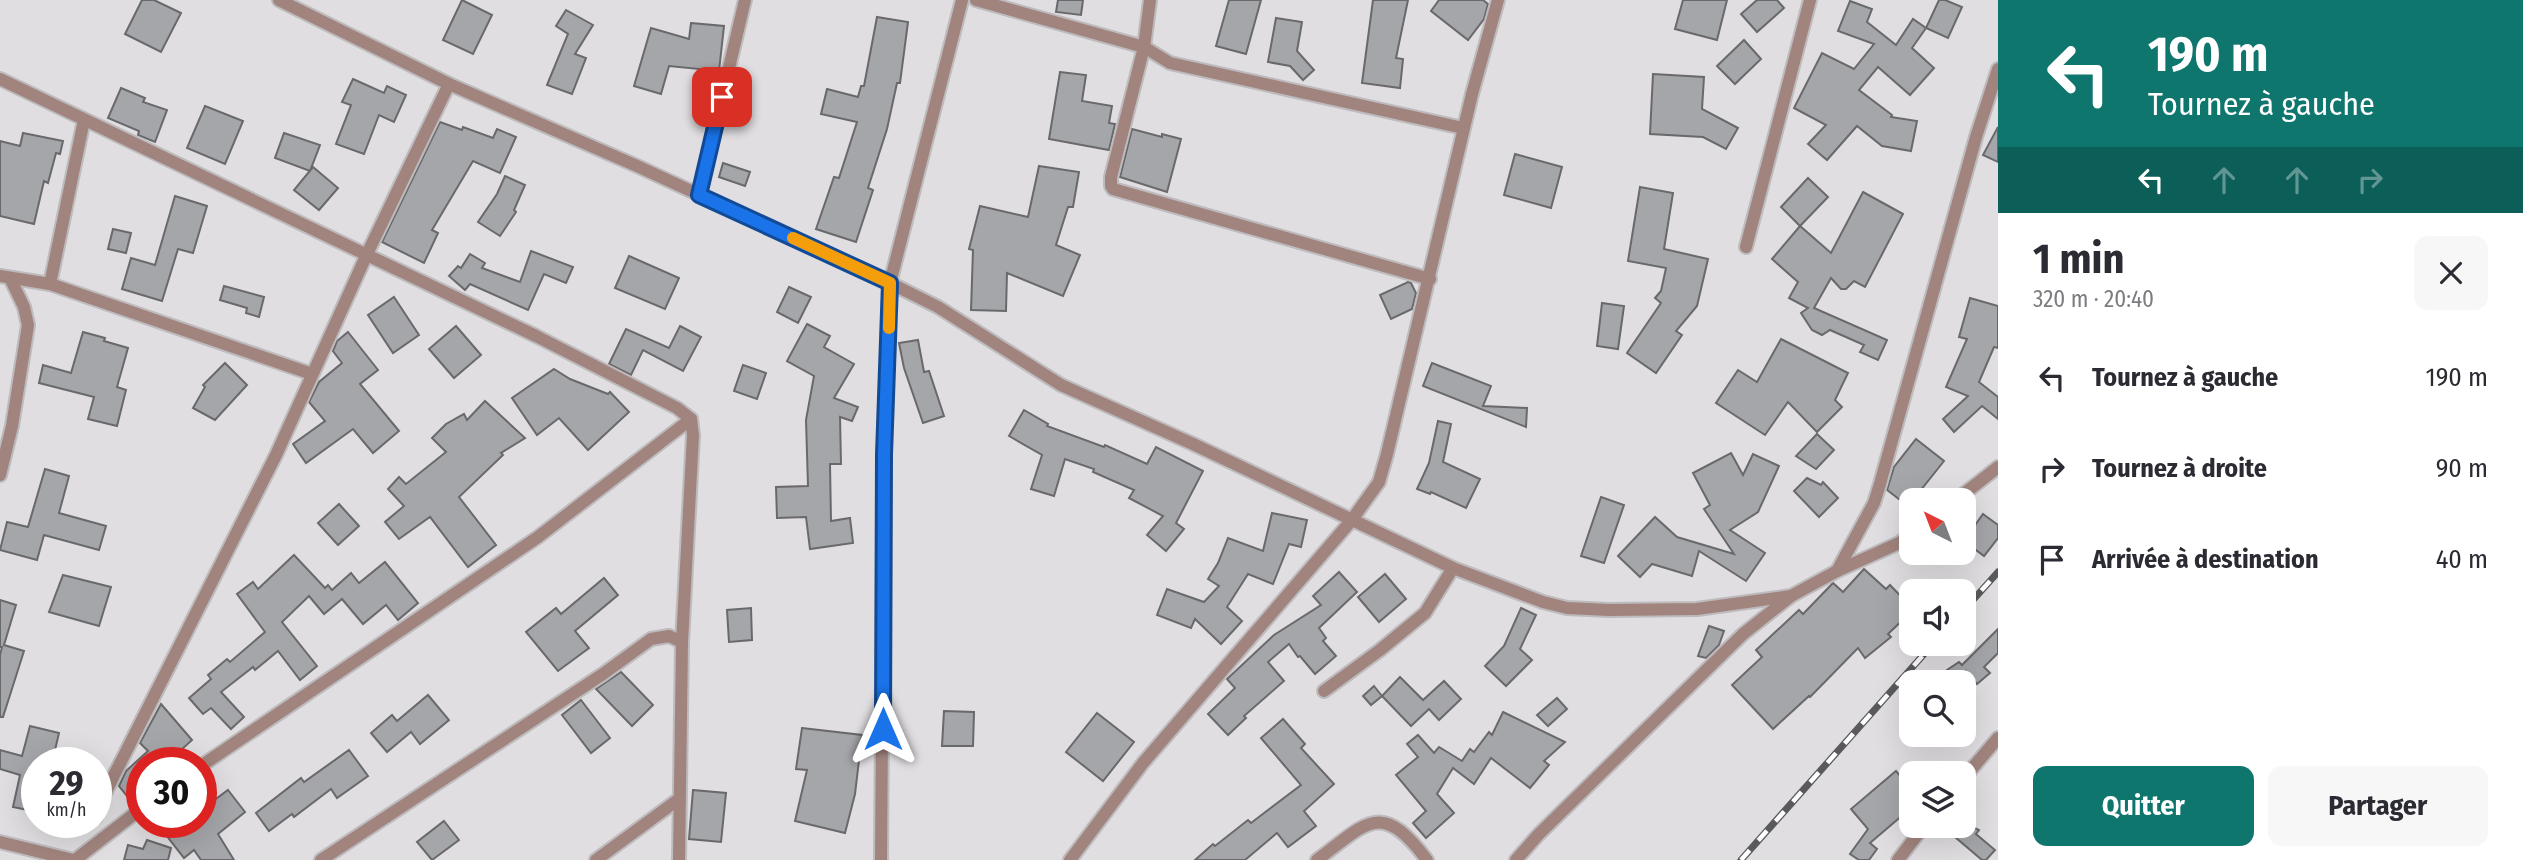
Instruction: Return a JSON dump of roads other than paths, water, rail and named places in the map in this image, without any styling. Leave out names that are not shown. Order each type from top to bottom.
[{"type":"street","points":[[278,0],[449,84],[890,283],[938,307],[1060,385],[1193,444],[1452,568],[1567,608],[1697,609],[1791,596]]},
{"type":"street","points":[[699,195],[745,0]]},
{"type":"street","points":[[881,860],[884,454],[890,283],[962,0]]},
{"type":"street","points":[[975,0],[1143,47],[1170,63],[1463,128]]},
{"type":"street","points":[[1150,0],[1143,47],[1111,177],[1113,189],[1430,279]]},
{"type":"street","points":[[1070,860],[1143,763],[1351,521],[1379,482],[1430,279],[1463,128],[1499,0]]},
{"type":"street","points":[[1746,247],[1810,0]]},
{"type":"street","points":[[1837,571],[1877,494],[1976,137],[1998,69]]},
{"type":"street","points":[[0,79],[536,336],[677,408],[691,419],[693,435],[682,642],[679,860]]},
{"type":"street","points":[[112,779],[276,455],[367,254],[449,84]]},
{"type":"street","points":[[50,284],[84,120]]},
{"type":"street","points":[[5,277],[50,284],[312,374]]},
{"type":"street","points":[[0,475],[12,426],[28,325],[24,307],[5,277]]},
{"type":"street","points":[[217,755],[538,537],[691,419]]},
{"type":"street","points":[[1971,488],[1998,467]]},
{"type":"street","points":[[1516,860],[1538,835],[1743,634],[1791,596],[1899,542]]},
{"type":"street","points":[[1324,691],[1425,613],[1452,568]]},
{"type":"street","points":[[320,860],[603,674],[651,639],[669,636],[682,642]]},
{"type":"street","points":[[1976,764],[1998,738]]},
{"type":"street","points":[[596,860],[679,799]]},
{"type":"street","points":[[0,842],[74,860],[126,820]]},
{"type":"street","points":[[1317,860],[1363,825],[1381,821],[1394,825],[1409,836],[1427,860]]},
{"type":"street","points":[[96,838],[96,842]]},
{"type":"street","points":[[1898,860],[1915,838]]},
{"type":"railway","points":[[1976,597],[1998,572]]},
{"type":"railway","points":[[1741,860],[1922,656]]}]
